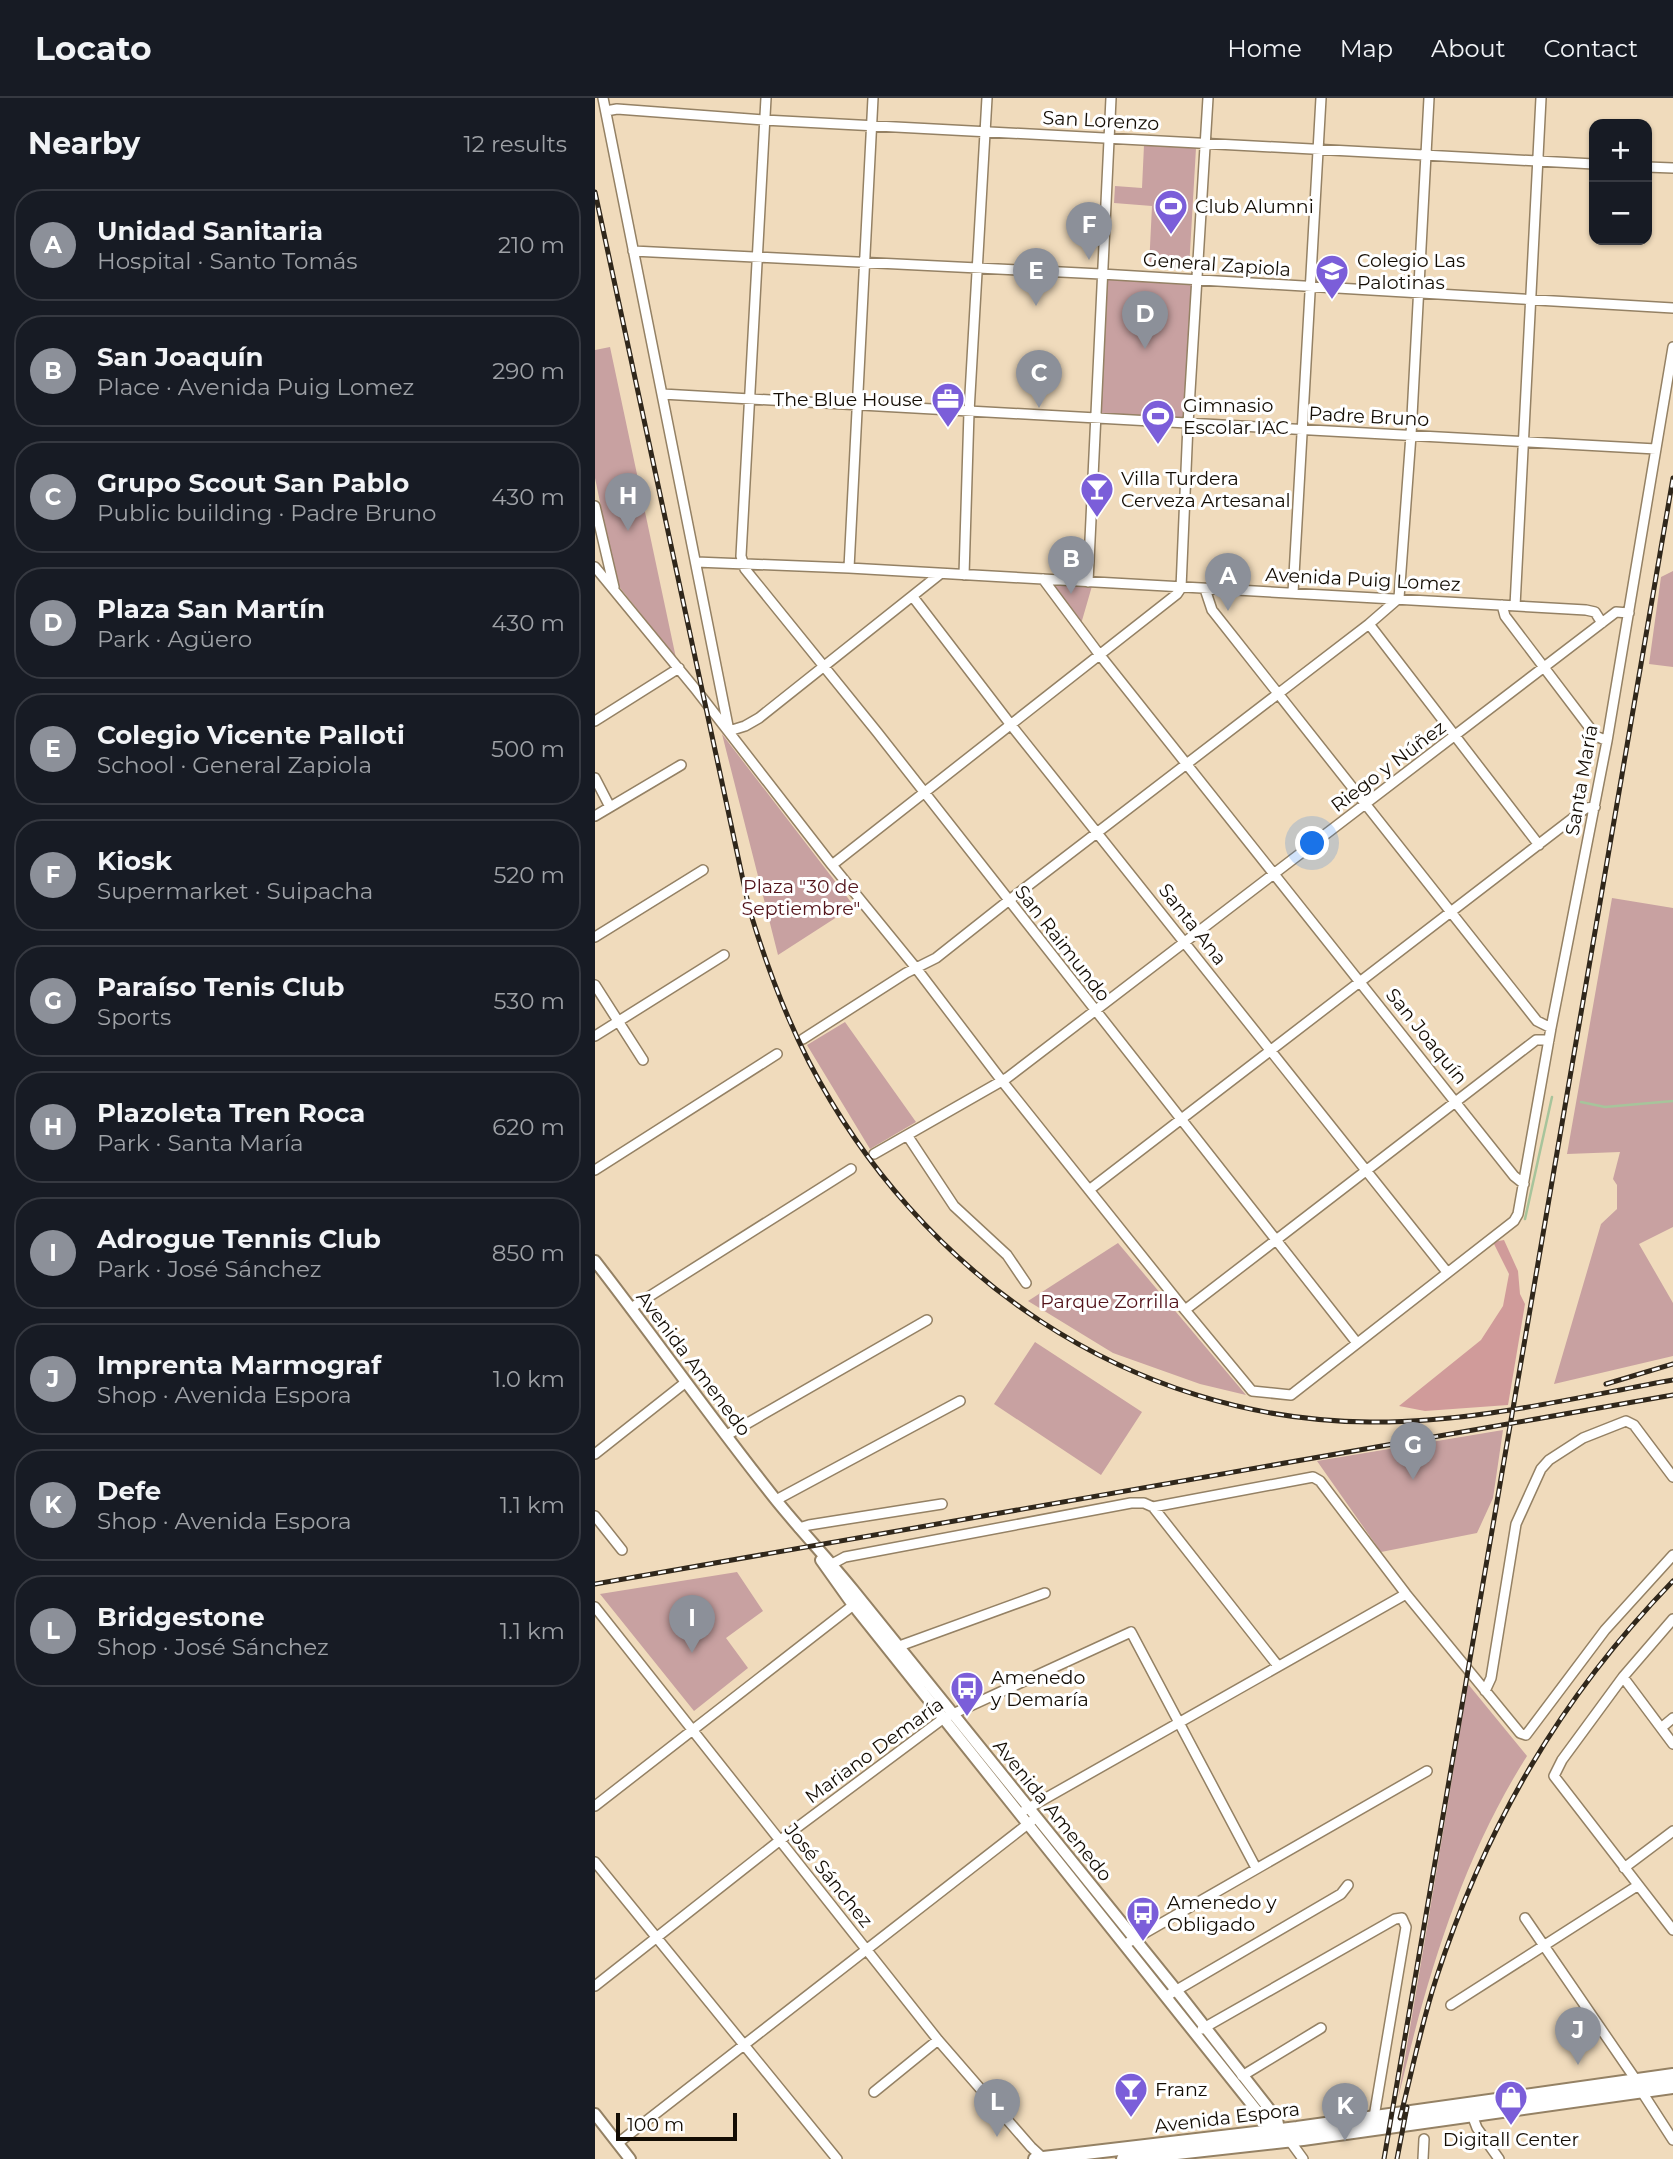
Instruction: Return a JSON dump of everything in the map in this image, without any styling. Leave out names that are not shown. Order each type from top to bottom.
[{"type":"main road","name":"Avenida Espora","points":[[1123,2159],[1290,2141],[1472,2115],[1639,2086],[1673,2075]]},
{"type":"main road","name":"Avenida Espora","points":[[1041,2159],[1639,2086],[1673,2087]]},
{"type":"street","points":[[603,98],[729,731]]},
{"type":"street","points":[[742,563],[766,98]]},
{"type":"street","points":[[849,568],[873,98]]},
{"type":"street","points":[[964,575],[969,412],[986,98]]},
{"type":"street","points":[[1087,582],[1111,98]]},
{"type":"street","points":[[832,865],[1177,594],[1181,588],[1208,98]]},
{"type":"street","points":[[1293,593],[1321,98]]},
{"type":"street","points":[[803,1039],[936,958],[1186,762],[1369,624],[1399,598],[1411,435],[1429,98]]},
{"type":"street","points":[[1515,606],[1541,98]]},
{"type":"street","name":"San Lorenzo","points":[[606,111],[617,109],[764,120],[1589,164]]},
{"type":"street","points":[[1652,167],[1673,168]]},
{"type":"street","name":"General Zapiola","points":[[633,251],[1101,274],[1530,298],[1673,309]]},
{"type":"street","name":"Santa María","points":[[1447,1272],[1516,1218],[1607,741],[1673,347]]},
{"type":"street","name":"Padre Bruno","points":[[662,394],[1656,449]]},
{"type":"street","points":[[595,506],[615,592]]},
{"type":"street","name":"Avenida Puig Lomez","points":[[696,562],[849,568],[1591,610],[1598,615],[1602,623]]},
{"type":"street","name":"San Raimundo","points":[[742,563],[1357,1343]]},
{"type":"street","points":[[595,567],[679,668],[1002,1081],[1252,1391],[1291,1395],[1447,1272]]},
{"type":"street","points":[[729,731],[759,718],[940,574]]},
{"type":"street","name":"San Joaquín","points":[[1043,579],[1099,654],[1514,1176],[1524,1184]]},
{"type":"street","points":[[1205,589],[1212,610],[1277,694],[1537,1021],[1551,1028]]},
{"type":"street","name":"Santa Ana","points":[[913,597],[1011,725],[1447,1272]]},
{"type":"street","points":[[1502,605],[1506,615],[1596,736],[1607,741]]},
{"type":"street","name":"Riego y Núñez","points":[[874,1154],[1002,1081],[1616,612],[1629,613]]},
{"type":"street","points":[[1369,624],[1539,845]]},
{"type":"street","points":[[595,722],[679,668]]},
{"type":"street","points":[[595,816],[681,765]]},
{"type":"street","points":[[595,778],[610,807]]},
{"type":"street","points":[[1089,1190],[1585,808],[1595,807]]},
{"type":"street","points":[[595,937],[703,870]]},
{"type":"street","points":[[595,1036],[724,954]]},
{"type":"street","points":[[595,985],[643,1060]]},
{"type":"street","points":[[1185,1310],[1536,1040],[1549,1040]]},
{"type":"street","points":[[595,1170],[777,1054]]},
{"type":"street","points":[[907,1135],[954,1206],[1007,1255],[1025,1283]]},
{"type":"street","points":[[631,1308],[851,1169]]},
{"type":"street","name":"Avenida Amenedo","points":[[596,1265],[776,1500],[817,1551],[832,1564],[857,1602]]},
{"type":"street","points":[[727,1435],[927,1320]]},
{"type":"street","points":[[595,1454],[686,1382]]},
{"type":"street","points":[[776,1500],[960,1401]]},
{"type":"street","points":[[1485,1691],[1490,1678],[1516,1524],[1541,1469],[1549,1460],[1591,1434],[1620,1423],[1632,1424],[1673,1477]]},
{"type":"street","points":[[1153,1507],[1313,1476],[1320,1481],[1406,1594],[1485,1691],[1520,1733],[1527,1735],[1605,1630],[1673,1555]]},
{"type":"street","points":[[832,1564],[845,1557],[1131,1503],[1144,1503],[1153,1507],[1278,1666]]},
{"type":"street","points":[[799,1528],[942,1504]]},
{"type":"street","points":[[595,1516],[622,1550]]},
{"type":"street","name":"Avenida Amenedo","points":[[817,1551],[822,1562],[1129,1942],[1171,1993],[1205,2027],[1276,2119],[1279,2130]]},
{"type":"street","points":[[894,1648],[1045,1593]]},
{"type":"street","points":[[1025,1810],[1406,1594]]},
{"type":"street","points":[[595,1806],[857,1602]]},
{"type":"street","name":"José Sánchez","points":[[595,1607],[938,2040],[1041,2159]]},
{"type":"street","points":[[1673,1619],[1623,1677],[1562,1760],[1554,1776],[1673,1930]]},
{"type":"street","name":"Mariano Demaría","points":[[595,1986],[779,1841],[948,1716],[1131,1632],[1180,1722]]},
{"type":"street","points":[[1623,1677],[1673,1744]]},
{"type":"street","points":[[1661,1728],[1673,1718]]},
{"type":"street","points":[[1180,1722],[1256,1868]]},
{"type":"street","points":[[1129,1942],[1427,1771]]},
{"type":"street","points":[[618,2143],[1033,1820]]},
{"type":"street","points":[[1624,1868],[1673,1831]]},
{"type":"street","points":[[595,1862],[837,2159]]},
{"type":"street","points":[[1171,1993],[1341,1894],[1348,1885]]},
{"type":"street","points":[[1451,2005],[1637,1886]]},
{"type":"street","points":[[1194,2033],[1395,1919],[1402,1918],[1406,1927],[1374,2117]]},
{"type":"street","points":[[1525,1918],[1673,2140]]},
{"type":"street","name":"Avenida Amenedo","points":[[1171,1993],[1194,2033],[1265,2121],[1279,2130],[1303,2159]]},
{"type":"street","points":[[1242,2076],[1321,2028]]},
{"type":"street","points":[[874,2092],[938,2040]]},
{"type":"street","points":[[595,2114],[630,2159]]},
{"type":"street","points":[[1472,2115],[1477,2128],[1499,2159]]},
{"type":"street","points":[[1423,2159],[1424,2139]]},
{"type":"green space","name":"Club Alumni","points":[[1144,145],[1196,148],[1189,269],[1149,267],[1152,206],[1114,203],[1115,186],[1142,188]]},
{"type":"green space","points":[[1101,274],[1198,280],[1188,424],[1094,418]]},
{"type":"green space","points":[[610,347],[676,658],[617,584],[595,478],[595,350]]},
{"type":"green space","points":[[1673,571],[1673,667],[1649,664],[1661,577]]},
{"type":"green space","points":[[1052,583],[1092,586],[1081,624]]},
{"type":"green space","name":"Plaza \"30 de Septiembre\"","points":[[722,734],[854,906],[778,955]]},
{"type":"green space","points":[[1612,898],[1673,908],[1673,1227],[1639,1244],[1673,1303],[1673,1356],[1554,1384],[1601,1224],[1617,1209],[1617,1185],[1613,1179],[1620,1152],[1567,1154]]},
{"type":"green space","points":[[845,1022],[916,1122],[870,1149],[807,1045]]},
{"type":"green space","name":"Parque Zorrilla","points":[[1118,1243],[1246,1395],[1200,1384],[1113,1353],[1028,1301]]},
{"type":"green space","points":[[1035,1342],[1142,1412],[1101,1475],[994,1404]]},
{"type":"green space","points":[[1503,1430],[1493,1498],[1477,1533],[1381,1552],[1317,1461]]},
{"type":"green space","points":[[737,1572],[763,1611],[726,1638],[748,1668],[694,1711],[600,1594]]},
{"type":"green space","points":[[1468,1684],[1527,1756],[1483,1837],[1448,1922],[1398,2099]]},
{"type":"shaded area","points":[[1504,1240],[1518,1271],[1520,1294],[1525,1304],[1508,1405],[1425,1411],[1399,1406],[1481,1340],[1503,1306],[1509,1274],[1493,1242]]},
{"type":"waterway","points":[[1525,1219],[1552,1097]]},
{"type":"waterway","points":[[1581,1102],[1605,1107],[1673,1101]]},
{"type":"railway","points":[[595,192],[749,908],[776,987],[809,1062],[855,1138],[909,1207],[971,1269],[1040,1321],[1115,1363],[1196,1395],[1281,1415],[1370,1422],[1446,1418],[1522,1408],[1673,1380]]},
{"type":"railway","points":[[1384,2159],[1673,478]]},
{"type":"railway","points":[[1606,1384],[1673,1364]]},
{"type":"railway","points":[[595,1584],[1673,1395]]},
{"type":"railway","points":[[1400,2118],[1436,1979],[1478,1868],[1503,1816],[1531,1766],[1595,1671],[1632,1625],[1673,1581]]},
{"type":"railway","points":[[1397,2159],[1407,2107]]},
{"type":"place","name":"Club Alumni","points":[[1171,236]]},
{"type":"place","name":"Kiosk","points":[[1089,260]]},
{"type":"place","name":"Colegio Las Palotinas","points":[[1332,301]]},
{"type":"place","name":"Colegio Vicente Palloti","points":[[1036,306]]},
{"type":"place","name":"Plaza San Martín","points":[[1145,349]]},
{"type":"place","name":"Grupo Scout San Pablo","points":[[1039,408]]},
{"type":"place","name":"The Blue House","points":[[948,429]]},
{"type":"place","name":"Gimnasio Escolar IAC","points":[[1158,446]]},
{"type":"place","name":"Villa Turdera Cerveza Artesanal","points":[[1097,519]]},
{"type":"place","name":"Plazoleta Tren Roca","points":[[628,531]]},
{"type":"place","name":"San Joaquín","points":[[1071,594]]},
{"type":"place","name":"Unidad Sanitaria","points":[[1228,611]]},
{"type":"place","name":"Paraíso Tenis Club","points":[[1413,1480]]},
{"type":"place","name":"Adrogue Tennis Club","points":[[692,1653]]},
{"type":"place","name":"Amenedo y Demaría","points":[[967,1718]]},
{"type":"place","name":"Amenedo y Obligado","points":[[1143,1943]]},
{"type":"place","name":"Imprenta Marmograf","points":[[1578,2065]]},
{"type":"place","name":"Franz","points":[[1131,2119]]},
{"type":"place","name":"Digitall Center","points":[[1511,2127]]},
{"type":"place","name":"Bridgestone","points":[[997,2137]]},
{"type":"place","name":"Defe","points":[[1345,2141]]}]
